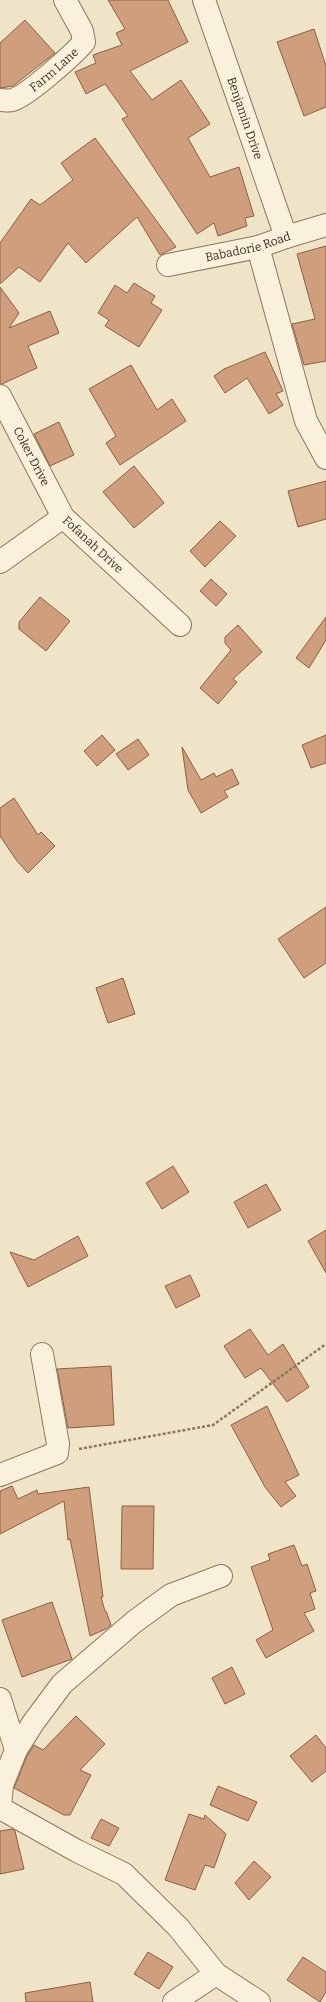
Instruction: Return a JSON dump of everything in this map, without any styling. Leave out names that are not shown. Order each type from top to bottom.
[{"type":"street","name":"Farm Lane","points":[[0,100],[12,100],[21,96],[56,69],[84,42],[82,31],[65,0]]},
{"type":"street","name":"Benjamin Drive","points":[[204,0],[286,237]]},
{"type":"street","name":"Babadorie Road","points":[[168,265],[258,247],[326,224]]},
{"type":"street","points":[[258,247],[306,420],[326,458]]},
{"type":"street","name":"Coker Drive","points":[[0,396],[63,516]]},
{"type":"street","name":"Fofanah Drive","points":[[0,562],[63,516],[180,625]]},
{"type":"street","points":[[0,1476],[57,1453],[58,1444],[42,1354]]},
{"type":"street","points":[[221,1576],[171,1595],[134,1622],[62,1684],[33,1723],[16,1750],[2,1784],[0,1808],[76,1852],[124,1874],[178,1927],[216,1974],[259,2002]]},
{"type":"street","points":[[0,1699],[16,1750]]},
{"type":"street","points":[[174,2002],[216,1974]]},
{"type":"path","points":[[57,1453],[213,1425],[326,1344]]},
{"type":"building","points":[[108,0],[168,0],[188,42],[130,71],[152,100],[181,80],[210,124],[188,138],[210,177],[239,167],[254,216],[245,218],[247,226],[218,236],[214,223],[197,234],[122,119],[128,116],[105,84],[86,94],[75,72],[96,63],[93,55],[122,45],[116,33],[125,29]]},
{"type":"building","points":[[25,20],[55,53],[13,86],[0,88],[0,43]]},
{"type":"building","points":[[314,29],[326,66],[326,107],[304,116],[277,42]]},
{"type":"building","points":[[95,138],[176,247],[160,255],[137,217],[86,263],[68,243],[40,282],[19,267],[0,284],[0,243],[31,199],[40,205],[73,180],[61,163]]},
{"type":"building","points":[[326,246],[326,361],[304,365],[292,324],[315,319],[297,254]]},
{"type":"building","points":[[134,283],[155,296],[151,303],[162,310],[139,347],[105,326],[109,320],[98,313],[115,285],[127,293]]},
{"type":"building","points":[[0,287],[19,313],[9,328],[50,311],[59,333],[28,346],[37,368],[2,384],[0,384]]},
{"type":"building","points":[[265,352],[283,391],[276,394],[283,405],[269,414],[247,378],[225,393],[214,376],[224,369]]},
{"type":"building","points":[[131,365],[157,410],[172,399],[186,421],[120,465],[106,443],[116,436],[89,389]]},
{"type":"building","points":[[59,422],[74,455],[50,466],[34,434]]},
{"type":"building","points":[[134,466],[164,503],[134,528],[103,492]]},
{"type":"building","points":[[326,481],[326,519],[298,527],[288,491]]},
{"type":"building","points":[[220,521],[236,536],[205,567],[190,551]]},
{"type":"building","points":[[211,579],[227,594],[216,606],[200,591]]},
{"type":"building","points":[[40,597],[70,621],[46,651],[19,629],[19,622]]},
{"type":"building","points":[[326,617],[326,640],[309,668],[296,658]]},
{"type":"building","points":[[238,625],[262,652],[233,679],[237,682],[218,704],[200,688],[231,650],[225,643],[225,637]]},
{"type":"building","points":[[102,735],[115,750],[97,766],[84,751]]},
{"type":"building","points":[[326,735],[326,763],[311,768],[302,745]]},
{"type":"building","points":[[138,739],[149,755],[128,770],[116,754]]},
{"type":"building","points":[[182,747],[201,780],[214,773],[216,777],[232,769],[239,784],[224,791],[228,797],[201,813],[188,790]]},
{"type":"building","points":[[14,798],[38,835],[41,832],[55,846],[28,873],[17,861],[0,836],[0,808]]},
{"type":"building","points":[[326,907],[326,963],[304,978],[278,939]]},
{"type":"building","points":[[123,978],[135,1014],[108,1023],[96,988]]},
{"type":"building","points":[[173,1166],[189,1192],[162,1209],[146,1183]]},
{"type":"building","points":[[266,1184],[281,1210],[248,1228],[234,1202]]},
{"type":"building","points":[[326,1230],[326,1273],[308,1241]]},
{"type":"building","points":[[78,1236],[88,1256],[28,1287],[10,1252],[34,1260]]},
{"type":"building","points":[[190,1275],[200,1296],[176,1308],[165,1286]]},
{"type":"building","points":[[250,1329],[268,1355],[283,1344],[309,1387],[287,1402],[261,1368],[245,1378],[224,1346]]},
{"type":"building","points":[[111,1366],[114,1425],[68,1428],[57,1369]]},
{"type":"building","points":[[267,1406],[299,1475],[285,1482],[296,1496],[281,1507],[265,1487],[231,1425]]},
{"type":"building","points":[[12,1486],[18,1499],[37,1490],[38,1494],[89,1487],[103,1597],[101,1597],[111,1625],[106,1629],[90,1636],[70,1539],[68,1540],[64,1501],[0,1534],[0,1491]]},
{"type":"building","points":[[122,1506],[154,1506],[153,1569],[121,1569]]},
{"type":"building","points":[[294,1545],[302,1566],[307,1564],[316,1591],[310,1593],[315,1609],[304,1613],[314,1631],[266,1658],[256,1640],[273,1630],[251,1567],[270,1560],[268,1554]]},
{"type":"building","points":[[52,1602],[72,1659],[22,1677],[2,1620]]},
{"type":"building","points":[[232,1667],[245,1694],[225,1704],[212,1678]]},
{"type":"building","points":[[76,1716],[105,1744],[80,1770],[91,1775],[70,1815],[64,1815],[14,1788],[27,1756],[34,1745],[43,1750]]},
{"type":"building","points":[[316,1735],[326,1748],[326,1771],[312,1782],[290,1756]]},
{"type":"building","points":[[218,1786],[257,1802],[248,1821],[210,1805]]},
{"type":"building","points":[[189,1814],[204,1819],[205,1815],[226,1834],[214,1868],[205,1865],[195,1890],[165,1880]]},
{"type":"building","points":[[101,1819],[119,1828],[109,1846],[91,1838]]},
{"type":"building","points":[[12,1829],[15,1831],[24,1869],[0,1874],[0,1831]]},
{"type":"building","points":[[254,1861],[271,1877],[249,1900],[235,1883]]},
{"type":"building","points":[[148,1952],[173,1967],[159,1989],[134,1974]]},
{"type":"building","points":[[303,1957],[326,1972],[326,1992],[320,2002],[287,1980]]},
{"type":"building","points":[[90,1982],[93,2002],[26,2002],[25,1993]]}]
